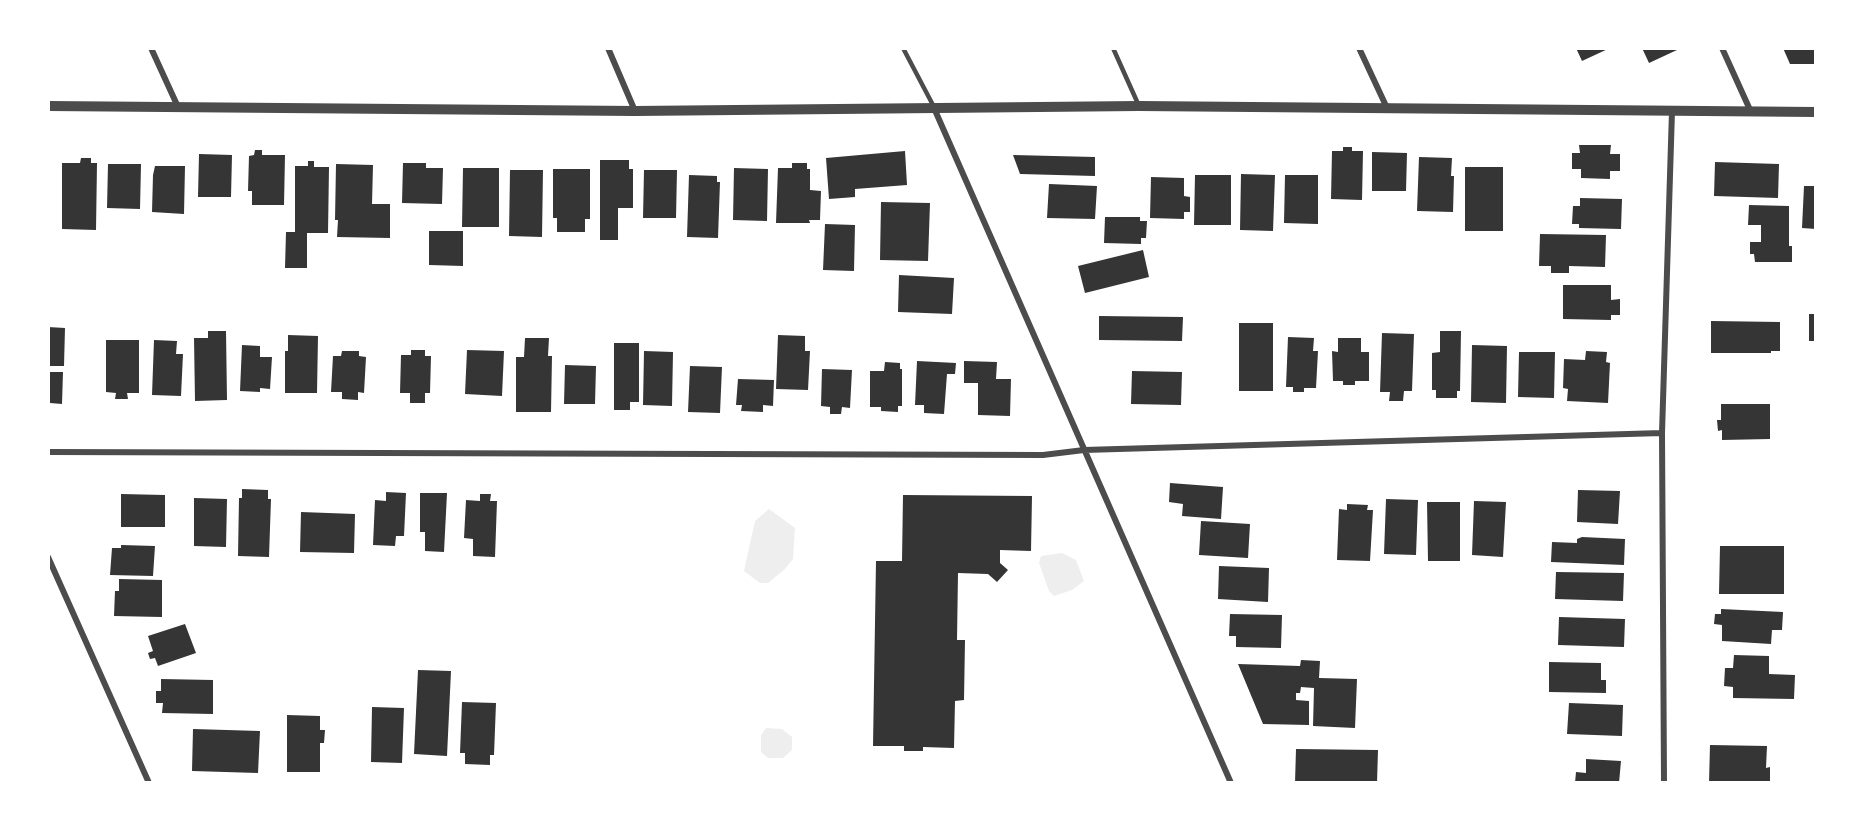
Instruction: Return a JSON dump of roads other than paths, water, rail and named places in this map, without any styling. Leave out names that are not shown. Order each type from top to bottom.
[{"type":"street","points":[[152,48],[178,107]]},
{"type":"street","points":[[608,48],[635,111]]},
{"type":"street","points":[[1359,48],[1387,108]]},
{"type":"street","points":[[1722,48],[1751,112]]},
{"type":"street","points":[[48,106],[635,111],[1139,106],[1816,112]]},
{"type":"street","points":[[933,108],[1231,783]]},
{"type":"street","points":[[1664,783],[1662,434],[1672,111]]},
{"type":"street","points":[[48,452],[1043,455],[1084,450],[1662,434]]},
{"type":"street","points":[[48,557],[149,783]]},
{"type":"lane","points":[[903,48],[933,108]]},
{"type":"lane","points":[[1113,48],[1139,106]]}]
